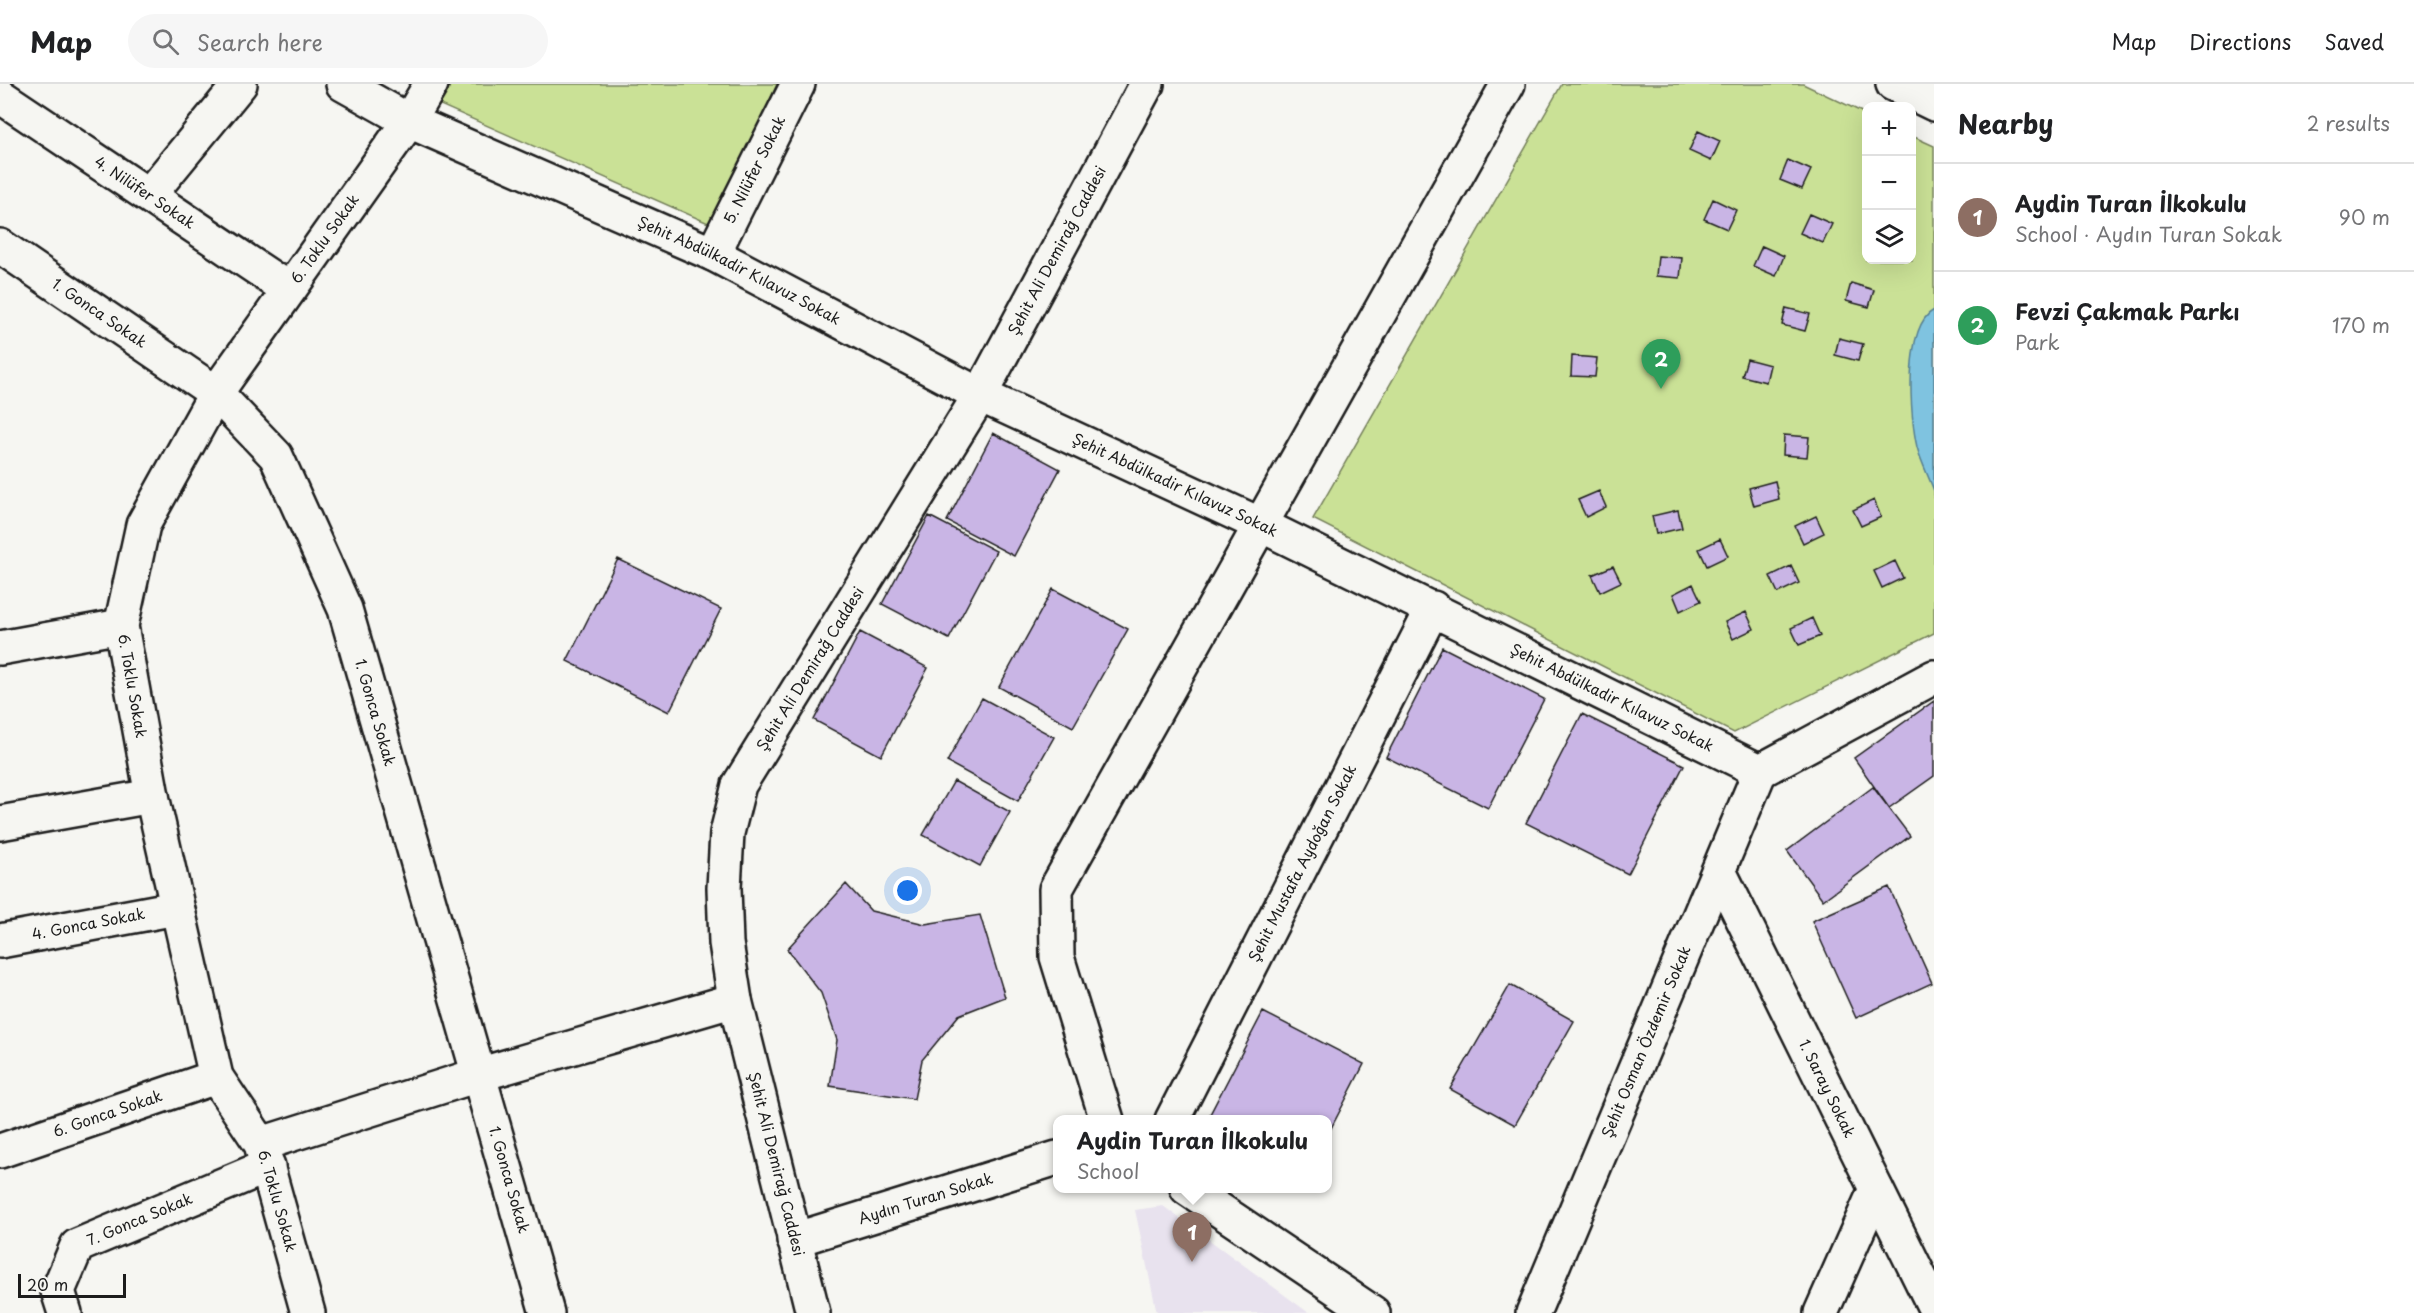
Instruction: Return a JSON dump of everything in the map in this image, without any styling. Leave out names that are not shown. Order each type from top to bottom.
[{"type":"street","points":[[149,195],[240,84]]},
{"type":"street","name":"Şehit Abdülkadir Kılavuz Sokak","points":[[343,84],[409,121],[713,255],[981,395],[1433,608],[1760,771]]},
{"type":"street","name":"6. Toklu Sokak","points":[[308,1313],[264,1155],[216,1077],[152,796],[121,626],[142,525],[216,393],[288,288],[409,121],[431,84]]},
{"type":"street","name":"5. Nilüfer Sokak","points":[[713,255],[798,84]]},
{"type":"street","name":"Şehit Ali Demirağ Caddesi","points":[[813,1313],[735,1000],[726,943],[724,888],[727,833],[740,785],[981,395],[1147,84]]},
{"type":"street","points":[[1106,1115],[1057,957],[1056,889],[1508,84]]},
{"type":"street","points":[[1893,84],[1934,104]]},
{"type":"street","name":"4. Nilüfer Sokak","points":[[0,96],[288,288]]},
{"type":"street","name":"1. Gonca Sokak","points":[[0,246],[216,393],[276,456],[345,609],[547,1313]]},
{"type":"street","name":"Şehit Mustafa Aydoğan Sokak","points":[[1174,1115],[1433,608]]},
{"type":"street","points":[[0,648],[121,626]]},
{"type":"street","points":[[1760,771],[1934,676]]},
{"type":"street","name":"Şehit Osman Özdemir Sokak","points":[[1533,1313],[1760,771]]},
{"type":"street","points":[[0,823],[152,796]]},
{"type":"street","name":"1. Saray Sokak","points":[[1719,871],[1934,1306]]},
{"type":"street","name":"4. Gonca Sokak","points":[[0,941],[176,908]]},
{"type":"street","name":"7. Gonca Sokak","points":[[65,1313],[58,1291],[77,1246],[264,1155],[478,1075],[735,1000]]},
{"type":"street","name":"6. Gonca Sokak","points":[[0,1151],[216,1077]]},
{"type":"street","name":"Aydın Turan Sokak","points":[[794,1240],[1053,1159]]},
{"type":"street","points":[[1821,1313],[1876,1189]]},
{"type":"street","points":[[1194,1193],[1373,1313]]},
{"type":"shaded area","points":[[1163,1206],[1309,1313],[1157,1313],[1135,1210]]},
{"type":"green space","points":[[449,84],[777,84],[715,226],[438,104]]},
{"type":"green space","points":[[1562,84],[1803,84],[1862,112],[1862,264],[1916,264],[1916,138],[1934,146],[1934,633],[1734,733],[1313,519]]},
{"type":"water","points":[[1934,310],[1934,491],[1914,433],[1911,374],[1917,334],[1924,320]]},
{"type":"building","points":[[1698,131],[1720,141],[1711,161],[1689,151]]},
{"type":"building","points":[[1788,160],[1811,170],[1802,189],[1780,180]]},
{"type":"building","points":[[1713,199],[1736,210],[1727,229],[1704,219]]},
{"type":"building","points":[[1809,214],[1832,224],[1823,243],[1800,233]]},
{"type":"building","points":[[1762,246],[1784,256],[1776,276],[1753,266]]},
{"type":"building","points":[[1658,256],[1682,258],[1680,278],[1656,276]]},
{"type":"building","points":[[1851,283],[1874,290],[1869,307],[1846,301]]},
{"type":"building","points":[[1786,308],[1810,314],[1805,331],[1782,325]]},
{"type":"building","points":[[1839,338],[1863,344],[1858,361],[1835,355]]},
{"type":"building","points":[[1572,356],[1597,358],[1595,377],[1571,376]]},
{"type":"building","points":[[1747,359],[1770,365],[1766,382],[1742,376]]},
{"type":"building","points":[[993,433],[1060,469],[1014,556],[947,521]]},
{"type":"building","points":[[1784,435],[1809,437],[1807,457],[1783,455]]},
{"type":"building","points":[[1775,481],[1779,499],[1754,506],[1749,488]]},
{"type":"building","points":[[1599,491],[1606,507],[1586,517],[1578,500]]},
{"type":"building","points":[[1874,500],[1881,517],[1861,526],[1853,510]]},
{"type":"building","points":[[1678,510],[1682,528],[1656,534],[1652,516]]},
{"type":"building","points":[[929,516],[996,551],[949,639],[882,604]]},
{"type":"building","points":[[1816,516],[1824,533],[1803,543],[1795,526]]},
{"type":"building","points":[[1720,539],[1728,556],[1707,566],[1699,549]]},
{"type":"building","points":[[618,559],[721,609],[669,712],[567,661]]},
{"type":"building","points":[[1895,561],[1903,578],[1882,588],[1874,571]]},
{"type":"building","points":[[1613,566],[1621,582],[1600,592],[1592,575]]},
{"type":"building","points":[[1791,566],[1799,583],[1778,593],[1770,576]]},
{"type":"building","points":[[1693,584],[1701,601],[1680,611],[1673,594]]},
{"type":"building","points":[[1053,589],[1128,629],[1073,727],[999,687]]},
{"type":"building","points":[[1746,612],[1754,629],[1733,639],[1725,622]]},
{"type":"building","points":[[1812,618],[1820,636],[1799,645],[1791,628]]},
{"type":"building","points":[[860,632],[928,668],[881,756],[814,720]]},
{"type":"building","points":[[1442,647],[1544,699],[1488,808],[1386,757]]},
{"type":"building","points":[[982,698],[1054,737],[1018,801],[947,762]]},
{"type":"building","points":[[1934,701],[1934,776],[1889,808],[1854,758]]},
{"type":"building","points":[[1582,714],[1684,765],[1628,874],[1526,823]]},
{"type":"building","points":[[954,781],[1010,812],[980,866],[923,835]]},
{"type":"building","points":[[1873,787],[1910,836],[1823,900],[1787,851]]},
{"type":"building","points":[[846,884],[871,911],[925,924],[980,915],[1005,997],[959,1015],[922,1060],[914,1099],[830,1086],[837,1040],[821,993],[787,949]]},
{"type":"building","points":[[1889,887],[1932,983],[1856,1018],[1812,921]]},
{"type":"building","points":[[1510,985],[1574,1021],[1515,1125],[1450,1089]]},
{"type":"building","points":[[1263,1012],[1364,1064],[1332,1126],[1332,1115],[1210,1115]]},
{"type":"place","name":"Fevzi Çakmak Parkı","points":[[1661,389]]},
{"type":"place","name":"Aydin Turan İlkokulu","points":[[1192,1262]]}]
